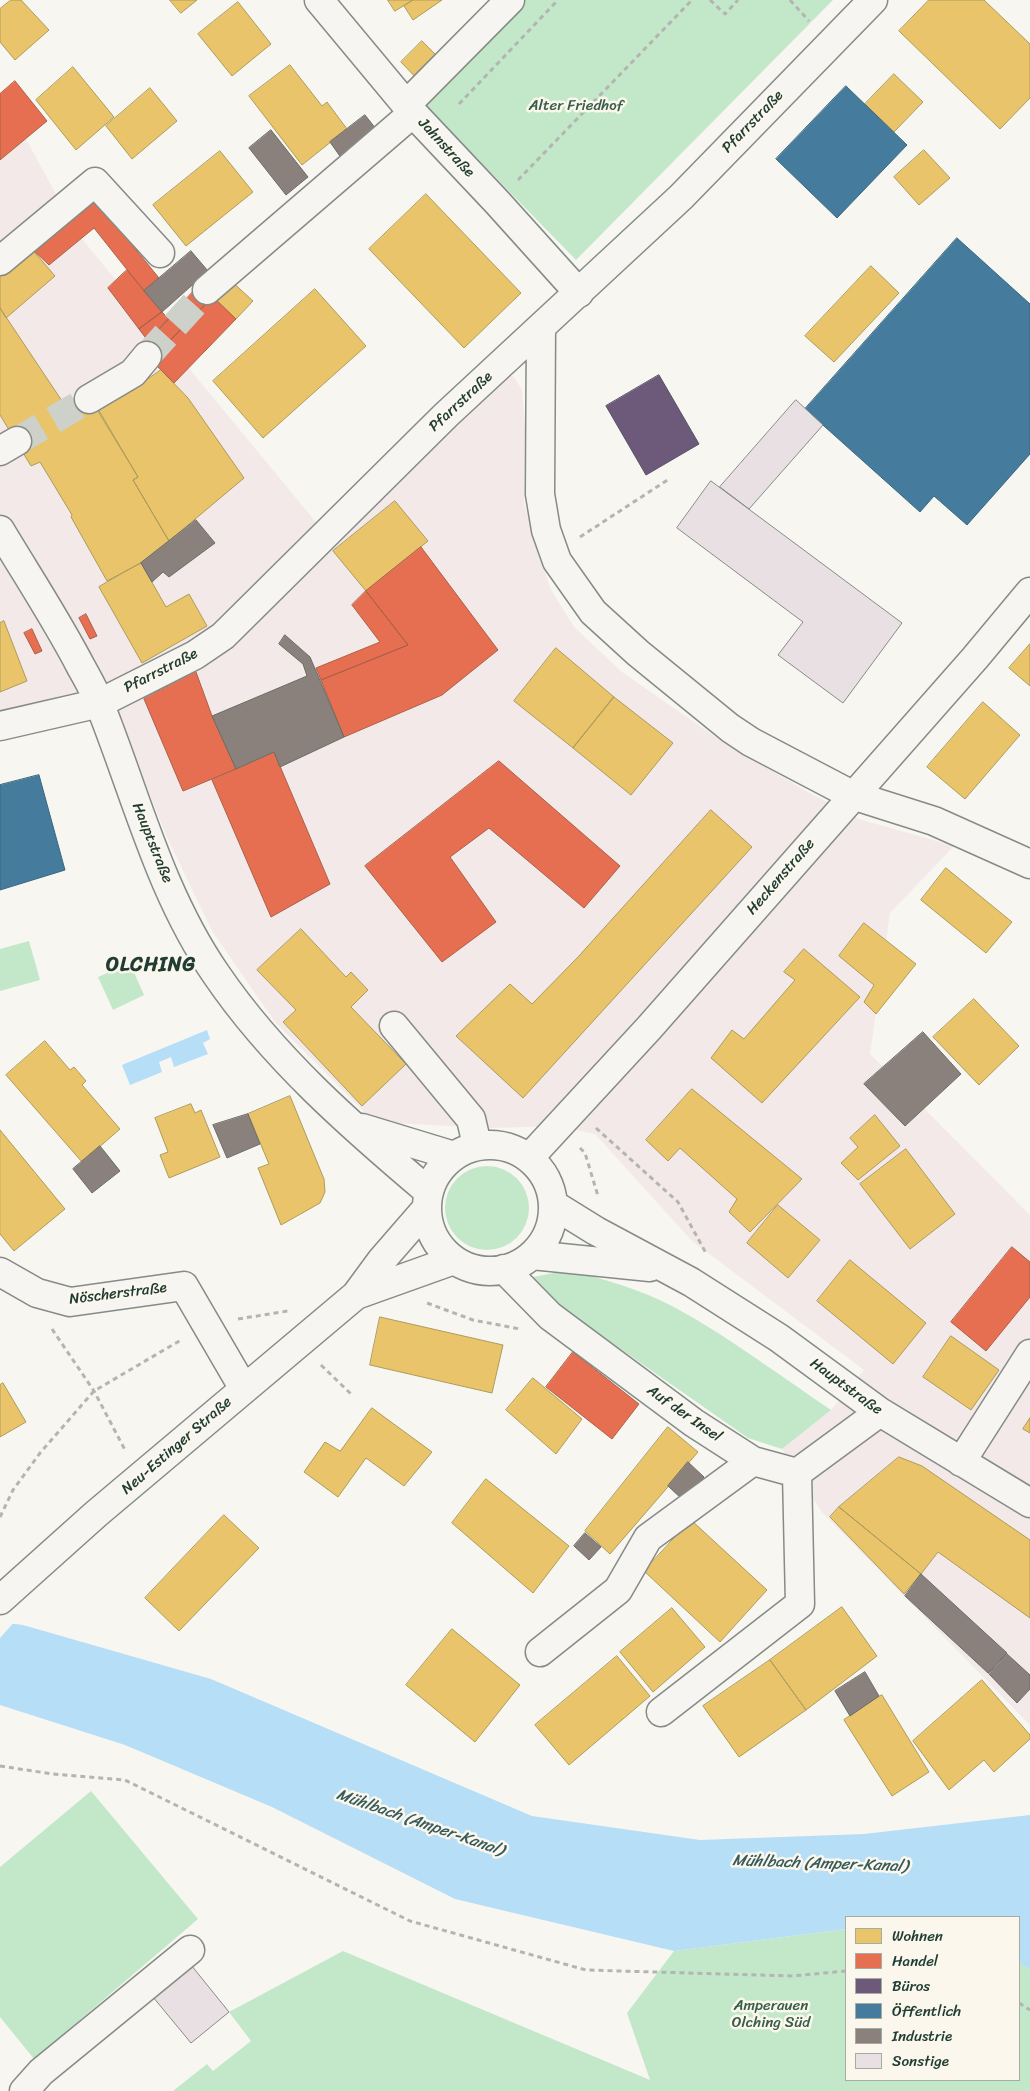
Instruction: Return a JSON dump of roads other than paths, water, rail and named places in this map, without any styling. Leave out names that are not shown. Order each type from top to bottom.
[{"type":"street","name":"Jahnstraße","points":[[319,0],[410,109],[579,293]]},
{"type":"street","points":[[207,290],[410,109],[510,0]]},
{"type":"street","name":"Pfarrstraße","points":[[0,726],[100,703],[195,655],[223,636],[446,416],[681,197],[873,0]]},
{"type":"street","points":[[0,261],[95,182],[160,253]]},
{"type":"street","points":[[541,328],[540,494],[546,530],[557,561],[592,612],[638,653],[730,728],[751,742],[852,795],[934,821],[1030,864]]},
{"type":"street","points":[[90,399],[132,373],[147,356]]},
{"type":"street","name":"Hauptstraße","points":[[0,530],[68,642],[100,703],[130,787],[179,912],[215,973],[272,1046],[428,1200]]},
{"type":"street","name":"Heckenstraße","points":[[529,1158],[656,1021],[852,795],[975,658],[1030,592]]},
{"type":"street","points":[[394,1026],[471,1119],[465,1151]]},
{"type":"street","name":"Hauptstraße","points":[[351,1124],[465,1151]]},
{"type":"street","points":[[501,1145],[516,1150],[529,1158],[542,1171],[550,1187],[554,1205],[551,1224],[544,1241],[532,1255],[519,1264],[504,1270],[478,1270],[454,1260],[434,1237],[429,1223],[428,1200],[438,1172],[465,1151],[501,1145]]},
{"type":"street","name":"Neu-Estinger Straße","points":[[0,1600],[244,1388],[300,1344],[356,1295],[428,1200]]},
{"type":"street","name":"Hauptstraße","points":[[554,1205],[596,1232],[691,1282],[779,1338],[880,1412],[1030,1503]]},
{"type":"street","name":"Hauptstraße","points":[[532,1255],[664,1268]]},
{"type":"street","name":"Neu-Estinger Straße","points":[[356,1295],[454,1260]]},
{"type":"street","name":"Auf der Insel","points":[[504,1270],[550,1316],[694,1423],[754,1461],[797,1473]]},
{"type":"street","name":"Nöscherstraße","points":[[0,1272],[37,1293],[70,1302],[184,1286],[244,1388]]},
{"type":"street","points":[[961,1462],[1030,1354]]},
{"type":"street","points":[[661,1712],[800,1604],[797,1473],[880,1412]]},
{"type":"street","points":[[540,1652],[618,1590],[648,1538],[754,1461]]},
{"type":"street","points":[[24,2091],[41,2072],[190,1950]]},
{"type":"water","points":[[207,1030],[210,1039],[203,1043],[208,1054],[174,1067],[171,1057],[159,1062],[162,1072],[130,1085],[122,1065]]},
{"type":"water","name":"Mühlbach (Amper-Kanal)","points":[[0,1622],[23,1625],[211,1679],[532,1816],[700,1840],[864,1834],[1030,1815],[1030,1970],[1020,1963],[1020,1916],[845,1916],[845,1929],[674,1951],[455,1899],[272,1807],[125,1745],[0,1705]]},
{"type":"tunnel","points":[[147,356],[207,290]]},
{"type":"tunnel","points":[[17,441],[89,399]]},
{"type":"district","name":"OLCHING","points":[[151,966]]},
{"type":"park label","name":"Alter Friedhof","points":[[576,106]]},
{"type":"park label","name":"Amperauen Olching Süd","points":[[771,2014]]}]
